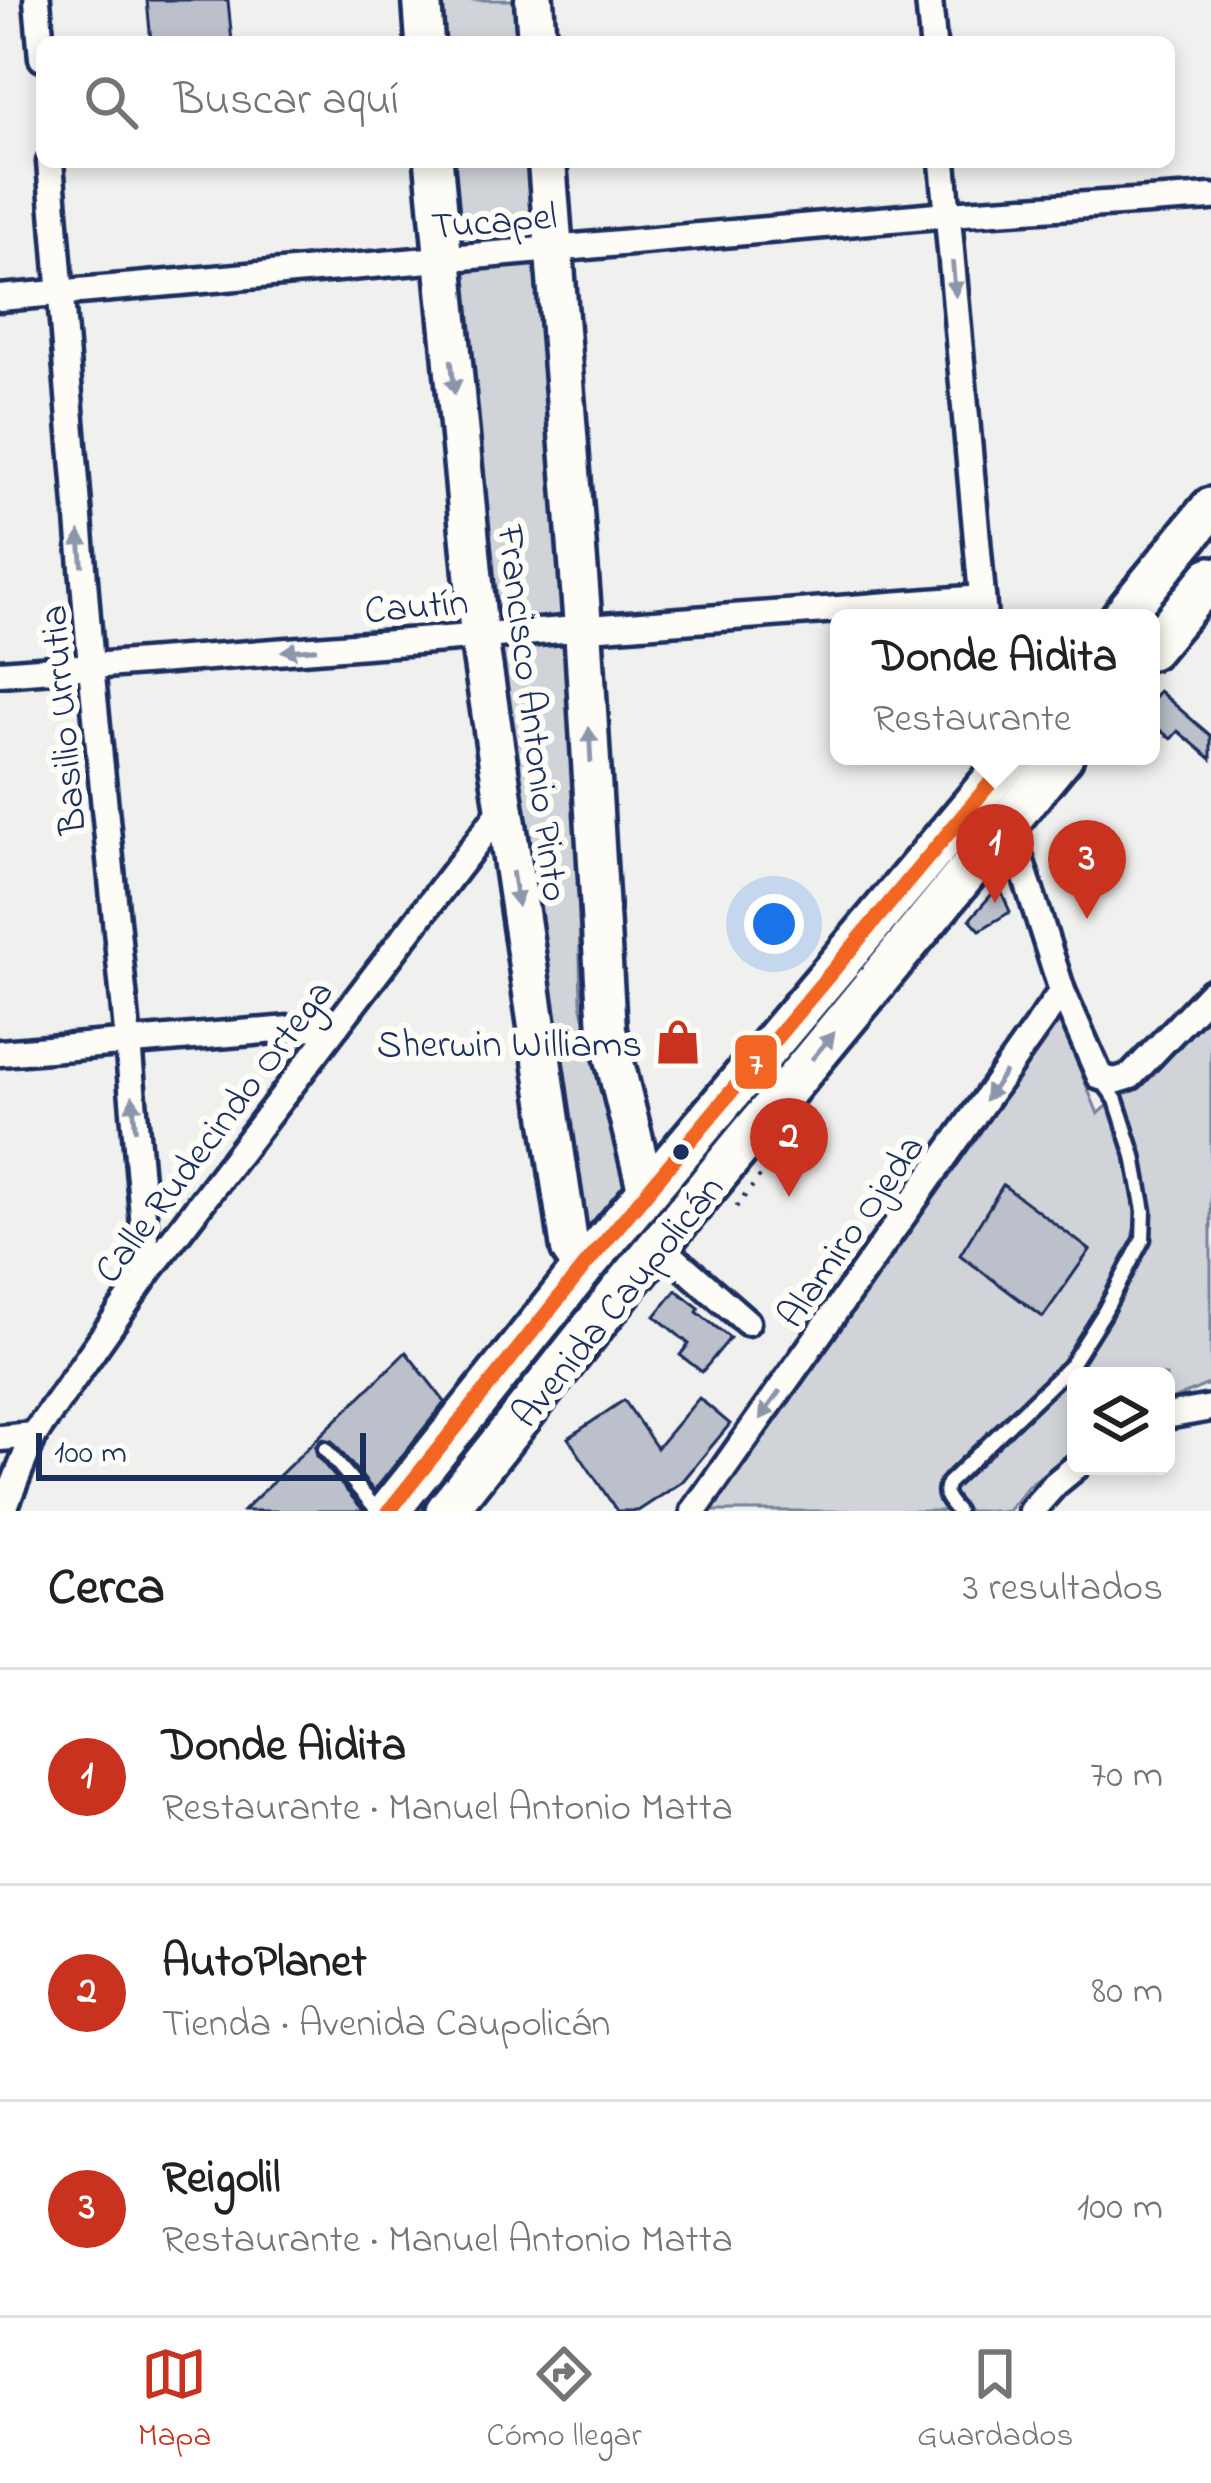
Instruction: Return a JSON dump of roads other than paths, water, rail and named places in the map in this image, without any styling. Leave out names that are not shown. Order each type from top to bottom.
[{"type":"main road","points":[[422,0],[425,36]]},
{"type":"main road","points":[[534,0],[537,36]]},
{"type":"main road","name":"Francisco Antonio Pinto","points":[[434,168],[479,636],[570,1249],[583,1268]]},
{"type":"main road","name":"Francisco Antonio Pinto","points":[[547,168],[584,627],[607,1030],[647,1193]]},
{"type":"main road","points":[[1128,609],[1211,508]]},
{"type":"main road","points":[[1160,639],[1211,577]]},
{"type":"main road","name":"Avenida Caupolicán","points":[[389,1511],[583,1268],[1003,765]]},
{"type":"main road","points":[[1006,765],[1008,821]]},
{"type":"main road","name":"Avenida Caupolicán","points":[[446,1511],[650,1255],[1055,765]]},
{"type":"main road","points":[[647,1193],[650,1255]]},
{"type":"street","points":[[38,0],[40,36]]},
{"type":"street","points":[[929,0],[932,36]]},
{"type":"street","name":"Basilio Urrutia","points":[[51,168],[148,1272]]},
{"type":"street","points":[[944,168],[983,608]]},
{"type":"street","name":"Tucapel","points":[[0,298],[948,214],[1211,197]]},
{"type":"street","name":"Cautín","points":[[0,673],[584,627],[830,615]]},
{"type":"street","name":"Calle Rudecindo Ortega","points":[[3,1511],[34,1436],[148,1272],[503,808]]},
{"type":"street","points":[[1008,821],[1062,991],[1111,1078],[1131,1076],[1211,992]]},
{"type":"street","name":"Alamiro Ojeda","points":[[694,1511],[1062,991]]},
{"type":"street","points":[[0,1053],[337,1025]]},
{"type":"street","points":[[650,1255],[748,1322]]},
{"type":"street","points":[[1175,1414],[1211,1408]]},
{"type":"street","points":[[0,1438],[34,1436]]},
{"type":"street","points":[[1031,1511],[1067,1475]]},
{"type":"lane","points":[[957,1511],[945,1497],[948,1483],[1070,1366],[1143,1239],[1144,1211],[1134,1156],[1111,1078]]},
{"type":"lane","points":[[326,1450],[378,1511]]},
{"type":"place","name":"Donde Aidita","points":[[995,903]]},
{"type":"place","name":"Reigolil","points":[[1087,919]]},
{"type":"place","name":"Sherwin Williams","points":[[678,1042]]},
{"type":"place","name":"AutoPlanet","points":[[789,1197]]}]
